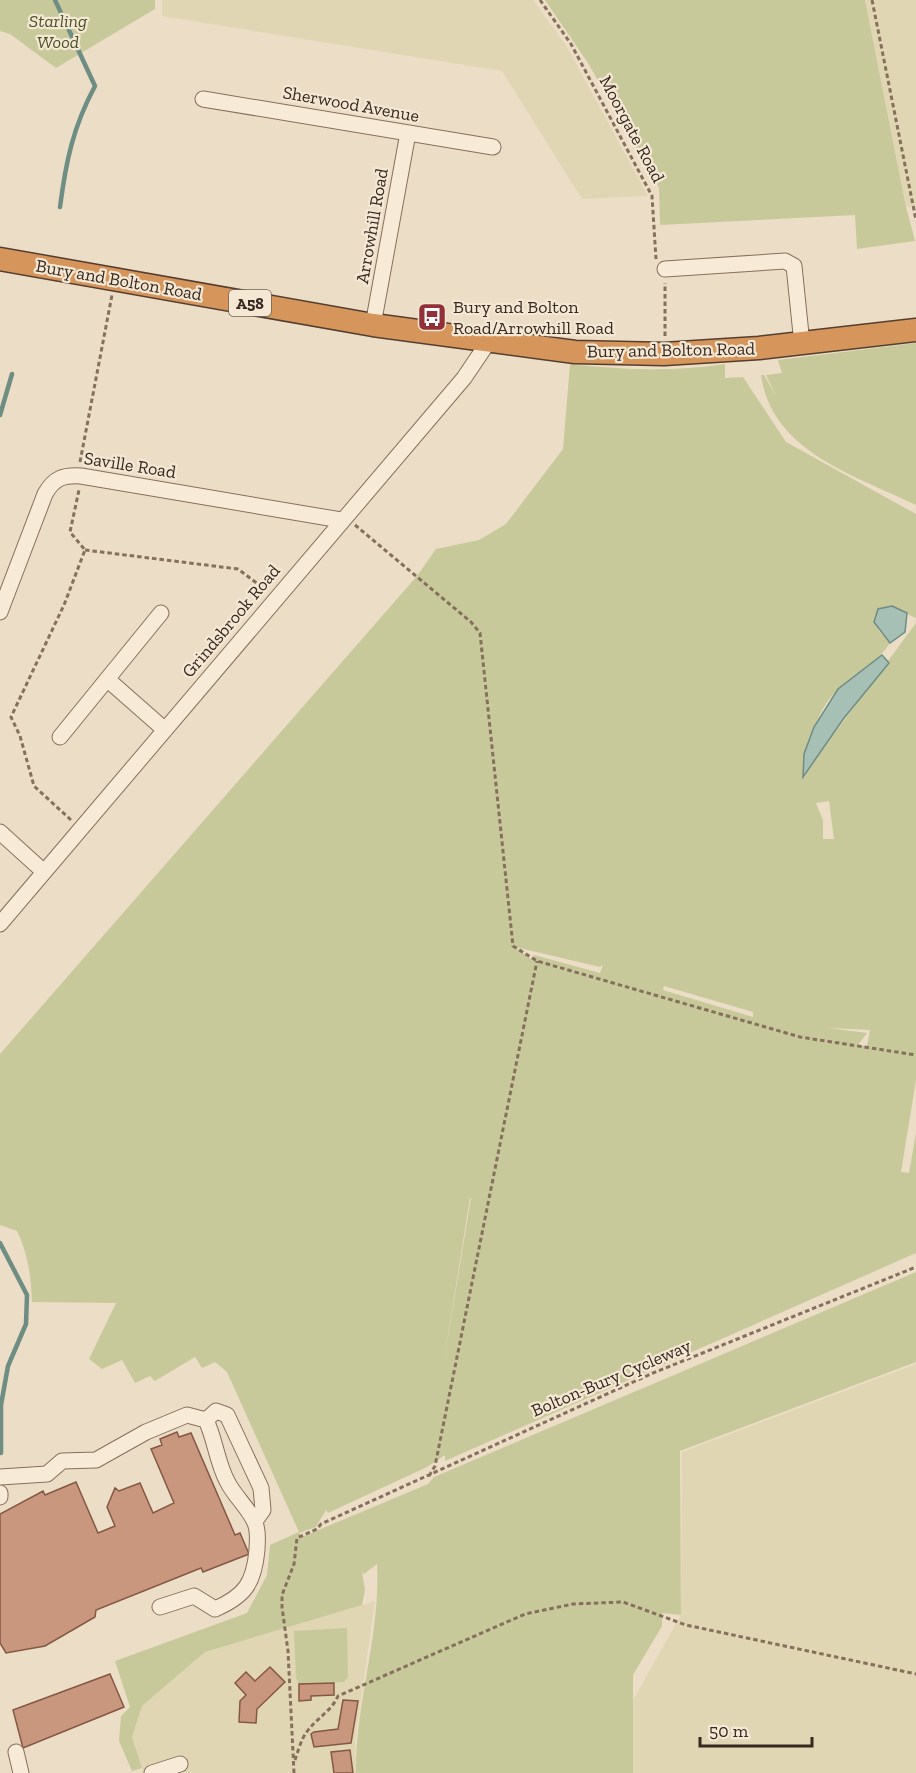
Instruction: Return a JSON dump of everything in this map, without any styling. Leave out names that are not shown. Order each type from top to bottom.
[{"type":"highway","name":"Bury and Bolton Road","points":[[0,259],[373,325],[575,352],[664,354],[802,344],[916,330]]},
{"type":"street","name":"Sherwood Avenue","points":[[203,99],[493,147]]},
{"type":"street","name":"Arrowhill Road","points":[[373,325],[408,133]]},
{"type":"street","points":[[665,269],[785,261],[794,266],[802,344]]},
{"type":"street","name":"Grindsbrook Road","points":[[0,924],[464,378],[489,341]]},
{"type":"street","name":"Saville Road","points":[[0,612],[45,494],[59,478],[79,476],[343,518]]},
{"type":"street","points":[[60,737],[161,613]]},
{"type":"street","points":[[107,679],[165,730]]},
{"type":"street","points":[[0,832],[44,872]]},
{"type":"street","points":[[206,1419],[216,1411],[227,1415],[261,1488],[263,1510],[255,1521]]},
{"type":"street","points":[[0,1477],[47,1474],[62,1461],[81,1458],[96,1460],[146,1432],[188,1415],[206,1419]]},
{"type":"street","points":[[160,1607],[194,1596],[215,1609],[233,1602],[244,1591],[255,1571],[258,1533],[255,1521],[237,1500],[226,1479],[206,1419]]},
{"type":"street","points":[[16,1752],[21,1773]]},
{"type":"street","points":[[152,1773],[180,1764]]},
{"type":"path","name":"Moorgate Road","points":[[540,0],[571,44],[652,196],[656,259],[665,269],[664,354]]},
{"type":"path","points":[[872,0],[916,220]]},
{"type":"path","points":[[116,279],[70,532],[85,550],[238,569],[277,598]]},
{"type":"path","points":[[343,518],[471,622],[480,633],[513,946],[537,961],[801,1037],[916,1055]]},
{"type":"path","points":[[81,829],[34,786],[20,736],[11,717],[64,605],[85,550]]},
{"type":"path","points":[[429,1476],[435,1466],[537,961]]},
{"type":"path","name":"Bolton-Bury Cycleway","points":[[294,1773],[282,1595],[294,1564],[297,1538],[317,1529],[321,1524],[429,1476],[482,1449],[653,1373],[916,1267]]},
{"type":"path","points":[[294,1762],[306,1733],[320,1717],[332,1708],[338,1696],[525,1614],[573,1604],[623,1602],[686,1625],[916,1674]]},
{"type":"shaded area","points":[[162,0],[533,0],[567,47],[648,196],[582,199],[502,71],[162,16]]},
{"type":"shaded area","points":[[865,0],[916,0],[916,206],[906,207]]},
{"type":"shaded area","points":[[892,606],[907,613],[905,632],[890,643],[874,622],[878,609]]},
{"type":"shaded area","points":[[882,655],[889,663],[844,718],[803,777],[804,754],[814,727],[838,689]]},
{"type":"shaded area","points":[[916,1364],[916,1773],[633,1773],[632,1702],[681,1615],[682,1452]]},
{"type":"shaded area","points":[[375,1601],[355,1740],[356,1773],[143,1773],[132,1737],[142,1706],[205,1652]]},
{"type":"green space","name":"Starling Wood","points":[[0,0],[155,0],[155,9],[56,68],[10,34],[0,31]]},
{"type":"green space","points":[[545,0],[865,0],[906,207],[915,241],[857,249],[855,215],[660,225],[659,188],[588,63]]},
{"type":"green space","points":[[916,343],[916,505],[843,471],[820,458],[799,442],[781,424],[768,401],[761,375],[764,375],[776,396],[766,375],[782,373],[778,360]]},
{"type":"green space","points":[[570,364],[648,369],[725,364],[725,378],[743,377],[786,442],[916,514],[916,618],[892,607],[878,630],[890,643],[873,662],[838,690],[823,708],[814,730],[803,776],[916,623],[916,1080],[901,1172],[909,1173],[916,1133],[916,1253],[445,1461],[445,1455],[427,1467],[328,1513],[326,1510],[316,1527],[299,1533],[302,1537],[428,1484],[434,1477],[916,1272],[916,1362],[680,1451],[681,1615],[662,1613],[662,1626],[633,1675],[633,1773],[356,1773],[359,1721],[375,1616],[377,1564],[364,1574],[362,1572],[365,1590],[362,1605],[205,1652],[142,1706],[132,1737],[142,1768],[132,1771],[119,1741],[121,1716],[130,1707],[115,1661],[247,1613],[267,1575],[270,1545],[299,1532],[227,1372],[215,1362],[202,1368],[195,1357],[155,1381],[150,1376],[135,1383],[122,1360],[102,1369],[89,1359],[116,1303],[32,1302],[28,1265],[21,1240],[17,1231],[0,1225],[0,1054],[417,576],[436,549],[479,540],[506,524],[563,449]],"holes":[[[829,801],[834,839],[823,839],[823,820],[816,803]],[[515,947],[600,967],[603,965],[600,973],[534,955],[532,960]],[[664,986],[753,1012],[753,1017],[663,990]],[[829,1028],[870,1030],[867,1046],[858,1045],[867,1033]],[[470,1198],[471,1198],[442,1373]]]},
{"type":"green space","points":[[347,1628],[348,1677],[344,1682],[299,1684],[296,1678],[294,1631]]},
{"type":"building","points":[[177,1432],[179,1437],[191,1433],[235,1535],[240,1533],[249,1554],[203,1572],[201,1568],[96,1610],[95,1617],[45,1646],[6,1653],[0,1643],[0,1514],[43,1491],[45,1495],[76,1482],[98,1533],[115,1526],[107,1507],[115,1488],[119,1491],[140,1483],[153,1513],[174,1503],[151,1449],[162,1445],[160,1439]]},
{"type":"building","points":[[270,1667],[285,1682],[257,1709],[256,1723],[239,1722],[240,1701],[246,1695],[235,1683],[246,1672],[255,1681]]},
{"type":"building","points":[[110,1674],[124,1707],[23,1748],[13,1710]]},
{"type":"building","points":[[334,1683],[334,1695],[311,1696],[311,1700],[299,1701],[299,1684]]},
{"type":"building","points":[[343,1700],[358,1701],[351,1743],[314,1747],[311,1734],[338,1729]]},
{"type":"building","points":[[350,1750],[353,1773],[334,1773],[331,1752]]},
{"type":"waterway","points":[[55,0],[95,86],[81,116],[72,145],[60,207]]},
{"type":"waterway","points":[[0,415],[12,374]]},
{"type":"waterway","points":[[0,1243],[27,1295],[26,1324],[8,1366],[1,1405],[1,1453]]},
{"type":"place","name":"Bury and Bolton Road/Arrowhill Road","points":[[432,317]]}]
